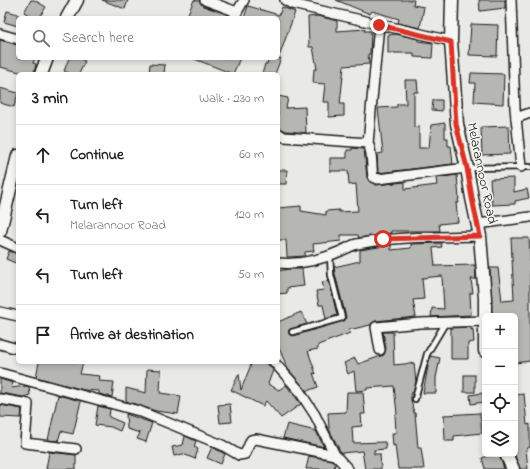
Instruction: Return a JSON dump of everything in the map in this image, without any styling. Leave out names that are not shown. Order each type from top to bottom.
[{"type":"street","points":[[68,16],[77,0]]},
{"type":"street","points":[[205,0],[236,15],[244,0]]},
{"type":"street","points":[[285,0],[292,4],[451,42]]},
{"type":"street","name":"Melarannoor Road","points":[[452,0],[451,42],[456,124],[467,168],[479,230],[485,313]]},
{"type":"street","points":[[511,0],[516,118],[525,167]]},
{"type":"street","points":[[379,25],[368,143],[370,148],[373,177],[378,179],[467,168]]},
{"type":"street","points":[[0,34],[16,38]]},
{"type":"street","points":[[43,72],[47,60]]},
{"type":"street","points":[[516,118],[530,113]]},
{"type":"street","points":[[280,134],[284,137],[368,143]]},
{"type":"street","points":[[0,231],[16,164]]},
{"type":"street","points":[[280,263],[295,264],[313,261],[355,244],[383,239],[479,230],[530,217]]},
{"type":"street","points":[[0,240],[16,247]]},
{"type":"street","points":[[0,312],[16,316]]},
{"type":"street","points":[[380,350],[376,327],[482,321]]},
{"type":"street","points":[[0,344],[16,348]]},
{"type":"street","points":[[276,364],[298,389],[335,455],[348,469]]},
{"type":"street","points":[[0,373],[139,411],[222,445],[239,455],[245,454],[251,440],[256,439],[335,455]]},
{"type":"street","points":[[0,399],[28,404],[25,443],[76,449]]},
{"type":"street","points":[[507,457],[513,469]]},
{"type":"lane","points":[[467,168],[525,167]]},
{"type":"lane","points":[[292,332],[342,318],[331,275],[330,255]]},
{"type":"lane","points":[[415,400],[427,354],[446,322]]},
{"type":"building","points":[[31,0],[34,0],[46,7],[40,16],[31,16],[24,12]]},
{"type":"building","points":[[102,0],[128,0],[125,9]]},
{"type":"building","points":[[194,0],[199,1],[203,6],[229,15],[229,16],[187,16]]},
{"type":"building","points":[[336,0],[414,0],[413,5],[424,7],[420,28],[398,23],[399,19],[372,11],[370,14]]},
{"type":"building","points":[[479,0],[505,0],[505,8],[480,11]]},
{"type":"building","points":[[248,6],[279,15],[282,7],[295,12],[280,54],[280,16],[245,16]]},
{"type":"building","points":[[7,11],[18,14],[18,16],[16,16],[16,25],[4,22]]},
{"type":"building","points":[[318,16],[337,21],[337,31],[365,29],[364,31],[371,31],[370,54],[368,54],[369,64],[344,66],[340,104],[344,104],[344,116],[329,117],[329,102],[323,102],[325,84],[313,83],[314,69],[317,69],[313,47],[309,47],[308,17]]},
{"type":"building","points":[[471,24],[498,25],[497,56],[469,55]]},
{"type":"building","points":[[396,34],[418,39],[418,41],[433,43],[432,58],[414,57],[414,53],[388,53],[388,35]]},
{"type":"building","points":[[0,40],[16,44],[16,60],[34,60],[33,63],[36,64],[34,72],[19,72],[0,67]]},
{"type":"building","points":[[281,58],[276,72],[263,72],[265,64],[267,64],[268,60],[280,60]]},
{"type":"building","points":[[68,60],[85,61],[80,72],[64,71]]},
{"type":"building","points":[[197,60],[239,60],[234,72],[228,72]]},
{"type":"building","points":[[150,64],[165,65],[164,72],[149,72]]},
{"type":"building","points":[[471,73],[504,74],[503,104],[474,102],[475,83],[470,83]]},
{"type":"building","points":[[405,80],[417,80],[418,92],[414,92],[414,127],[419,126],[419,148],[429,148],[431,125],[445,123],[445,138],[448,138],[448,146],[451,146],[453,164],[378,173],[377,154],[383,153],[378,108],[397,107],[397,104],[406,104]]},
{"type":"building","points":[[0,88],[16,92],[14,107],[0,103]]},
{"type":"building","points":[[280,96],[288,98],[286,108],[305,107],[306,133],[286,131],[280,128]]},
{"type":"building","points":[[433,100],[442,100],[442,111],[432,110]]},
{"type":"building","points":[[509,126],[510,154],[482,155],[481,127]]},
{"type":"building","points":[[352,148],[364,149],[367,178],[370,182],[376,185],[405,182],[405,189],[437,185],[436,178],[457,175],[459,203],[456,203],[458,222],[439,224],[440,231],[391,231],[391,233],[359,238],[358,235],[341,235],[341,241],[313,244],[314,251],[305,252],[305,256],[287,257],[286,240],[280,240],[280,208],[301,206],[301,211],[326,215],[326,211],[358,211],[356,184],[349,185],[348,171],[330,171],[330,158],[347,158],[347,150],[352,150]]},
{"type":"building","points":[[280,170],[287,170],[286,184],[280,184]]},
{"type":"building","points":[[514,178],[514,192],[527,189],[529,198],[515,201],[515,204],[492,205],[490,179]]},
{"type":"building","points":[[511,238],[529,238],[530,361],[518,363],[518,313],[492,313],[490,268],[498,268],[502,301],[514,300]]},
{"type":"building","points":[[441,243],[442,247],[433,248],[435,266],[475,265],[476,279],[471,279],[473,293],[470,293],[471,315],[431,317],[432,308],[444,309],[442,276],[422,278],[424,299],[413,300],[416,317],[375,321],[370,325],[349,330],[350,333],[318,345],[318,349],[308,351],[316,374],[313,373],[318,387],[307,391],[288,369],[280,351],[280,321],[301,312],[307,324],[290,329],[289,333],[293,336],[344,321],[346,317],[334,267],[360,261],[360,250],[391,245],[391,250],[411,248],[411,244]]},
{"type":"building","points":[[9,251],[16,253],[16,263],[6,259]]},
{"type":"building","points":[[302,269],[304,286],[287,288],[287,293],[280,294],[280,271]]},
{"type":"building","points":[[329,281],[337,315],[326,319],[323,305],[319,305],[316,291],[324,290],[322,282]]},
{"type":"building","points":[[471,327],[471,330],[473,329],[474,342],[468,343],[468,359],[451,359],[451,328]]},
{"type":"building","points":[[383,332],[393,332],[394,365],[414,363],[416,382],[413,393],[411,393],[411,400],[415,413],[418,448],[421,448],[424,469],[398,469],[392,433],[396,433],[395,415],[397,414],[394,386],[367,388],[367,390],[356,391],[354,371],[348,374],[344,363],[355,358],[358,364],[384,355],[386,349]]},
{"type":"building","points":[[430,356],[440,358],[436,378],[436,393],[423,393]]},
{"type":"building","points":[[39,364],[82,364],[80,374],[100,376],[99,381],[114,382],[112,397],[99,394],[99,391],[84,390],[36,377]]},
{"type":"building","points":[[251,364],[267,364],[273,370],[268,384],[279,390],[286,385],[301,404],[281,418],[266,401],[263,406],[231,390],[239,374],[241,390]]},
{"type":"building","points":[[147,369],[161,370],[160,393],[181,396],[178,414],[156,411],[126,401],[126,388],[146,393]]},
{"type":"building","points":[[464,375],[475,375],[475,392],[464,392]]},
{"type":"building","points":[[0,379],[13,383],[11,388],[29,387],[30,395],[23,397],[0,393]]},
{"type":"building","points":[[347,392],[363,392],[365,414],[361,414],[362,426],[352,427],[353,443],[385,442],[386,449],[374,450],[374,454],[380,454],[381,469],[365,469],[362,451],[341,453],[329,429],[328,413],[346,412]]},
{"type":"building","points":[[482,393],[482,402],[471,404],[470,395]]},
{"type":"building","points":[[524,394],[527,425],[530,424],[530,447],[526,449],[528,469],[520,469],[515,457],[518,457],[518,395]]},
{"type":"building","points":[[58,395],[81,401],[73,434],[61,431],[58,441],[48,440]]},
{"type":"building","points":[[230,404],[232,422],[220,423],[218,405]]},
{"type":"building","points":[[0,405],[22,409],[21,418],[0,417]]},
{"type":"building","points":[[98,406],[110,409],[109,417],[123,423],[120,431],[111,427],[95,425]]},
{"type":"building","points":[[480,413],[482,433],[454,436],[454,441],[445,441],[444,415]]},
{"type":"building","points":[[126,414],[152,423],[146,442],[137,439],[140,433],[127,429]]},
{"type":"building","points":[[287,424],[316,431],[324,447],[283,438]]},
{"type":"building","points":[[185,436],[196,441],[194,447],[198,449],[195,459],[183,454],[174,456],[172,447],[183,445]]},
{"type":"building","points":[[212,447],[225,454],[221,464],[207,458]]},
{"type":"building","points":[[49,452],[76,455],[76,469],[46,469]]},
{"type":"building","points":[[309,456],[332,460],[335,464],[334,469],[306,469]]},
{"type":"building","points":[[500,457],[504,469],[485,469],[482,458]]},
{"type":"route","points":[[379,25],[451,42],[456,124],[467,168],[480,236],[383,239]]}]
